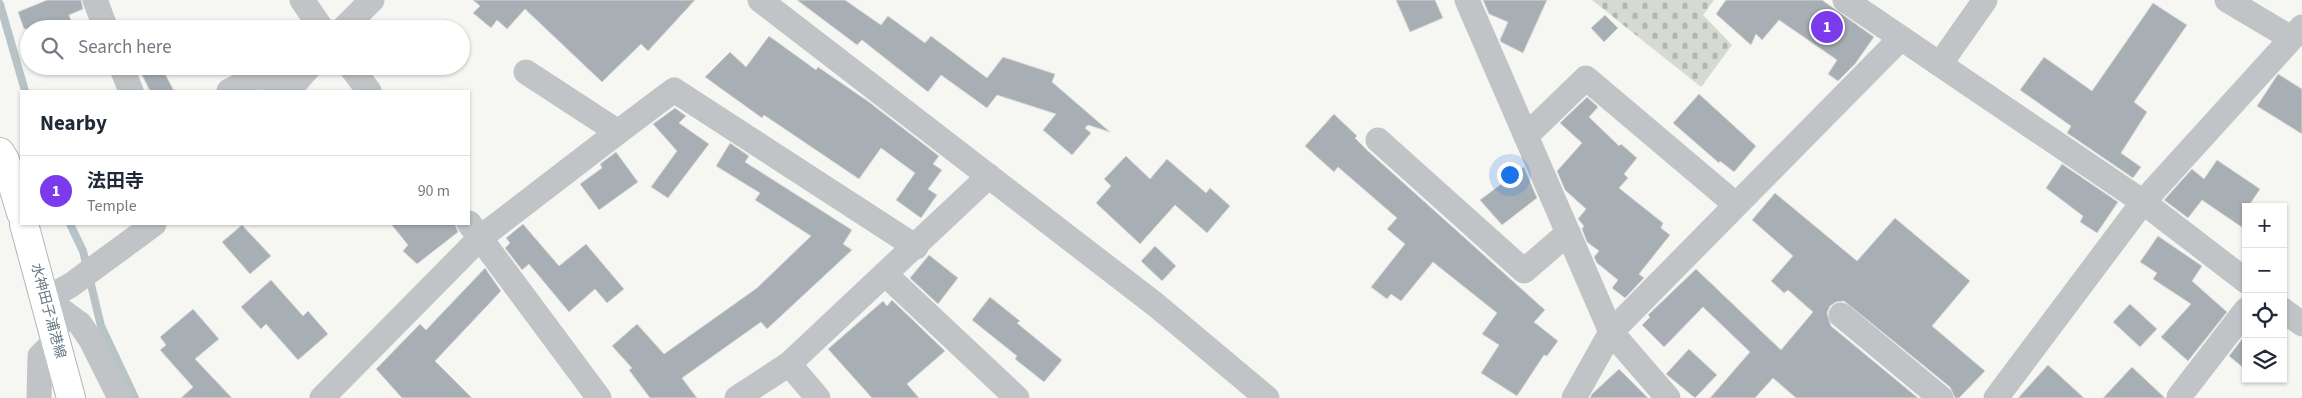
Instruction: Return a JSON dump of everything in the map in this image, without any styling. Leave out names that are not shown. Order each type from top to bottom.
[{"type":"main road","points":[[0,152],[5,160],[20,210]]},
{"type":"main road","name":"水神田子浦港線","points":[[24,225],[46,299],[71,398]]},
{"type":"street","points":[[94,0],[102,20]]},
{"type":"street","points":[[302,0],[316,20]]},
{"type":"street","points":[[352,20],[372,0]]},
{"type":"street","points":[[760,0],[1156,305],[1267,398]]},
{"type":"street","points":[[1467,0],[1610,332],[1668,398]]},
{"type":"street","points":[[1845,0],[2143,202],[2242,278]]},
{"type":"street","points":[[1940,64],[1985,0]]},
{"type":"street","points":[[1996,398],[2143,202],[2296,33],[2227,0]]},
{"type":"street","points":[[1574,398],[1610,332],[1901,38]]},
{"type":"street","points":[[526,72],[618,132]]},
{"type":"street","points":[[125,75],[131,90]]},
{"type":"street","points":[[289,90],[302,75]]},
{"type":"street","points":[[357,75],[368,90]]},
{"type":"street","points":[[231,90],[259,76],[273,81],[282,90]]},
{"type":"street","points":[[1526,136],[1586,78],[1735,204]]},
{"type":"street","points":[[322,398],[474,230],[618,132],[674,90],[916,247]]},
{"type":"street","points":[[1378,140],[1524,271],[1568,233]]},
{"type":"street","points":[[737,398],[789,364],[916,247],[989,176]]},
{"type":"street","points":[[120,398],[91,340],[80,324],[46,299],[71,284],[153,225]]},
{"type":"street","points":[[474,230],[599,398]]},
{"type":"street","points":[[886,275],[1017,398]]},
{"type":"street","points":[[2287,313],[2302,324]]},
{"type":"street","points":[[2180,398],[2242,315]]},
{"type":"street","points":[[1841,316],[1941,398]]},
{"type":"street","points":[[40,398],[40,356],[56,340]]},
{"type":"street","points":[[789,364],[818,398]]},
{"type":"green space","points":[[1592,0],[1714,0],[1703,15],[1732,45],[1701,87]]},
{"type":"building","points":[[47,0],[81,0],[83,9],[69,15],[71,20],[21,20],[18,12]]},
{"type":"building","points":[[473,0],[695,0],[648,51],[641,44],[602,82],[525,9],[507,29],[497,20],[491,28],[473,13],[480,6]]},
{"type":"building","points":[[797,0],[845,0],[881,25],[888,16],[925,43],[931,36],[987,78],[1003,57],[1055,74],[1052,82],[1110,132],[1088,125],[1085,128],[1091,133],[1072,155],[1043,130],[1056,114],[997,95],[987,108],[941,75],[928,92],[862,40],[857,45]]},
{"type":"building","points":[[1396,0],[1435,0],[1443,18],[1410,32]]},
{"type":"building","points":[[1483,0],[1547,0],[1523,53],[1501,42],[1500,40],[1508,22],[1489,14]]},
{"type":"building","points":[[1726,0],[1822,0],[1874,37],[1855,64],[1838,81],[1828,74],[1837,60],[1779,20],[1762,40],[1756,34],[1751,45],[1716,14]]},
{"type":"building","points":[[2153,3],[2187,25],[2134,102],[2147,112],[2121,153],[2141,167],[2133,178],[2067,133],[2071,126],[2020,90],[2044,57],[2092,91]]},
{"type":"building","points":[[1605,15],[1618,28],[1604,42],[1591,28]]},
{"type":"building","points":[[769,36],[816,70],[818,67],[869,102],[939,156],[933,164],[942,170],[928,189],[937,195],[921,218],[896,200],[915,173],[881,148],[859,179],[764,115],[762,118],[705,77],[730,52],[746,67]]},
{"type":"building","points":[[2278,74],[2302,89],[2302,134],[2257,106]]},
{"type":"building","points":[[142,75],[166,75],[173,90],[150,90]]},
{"type":"building","points":[[1699,94],[1756,146],[1734,172],[1720,161],[1719,163],[1673,123]]},
{"type":"building","points":[[1587,97],[1598,107],[1589,117],[1619,146],[1621,144],[1637,158],[1624,174],[1628,178],[1619,188],[1663,223],[1661,228],[1670,235],[1639,274],[1644,278],[1625,298],[1612,288],[1618,280],[1597,263],[1594,257],[1599,251],[1587,242],[1582,229],[1584,226],[1578,219],[1586,209],[1565,190],[1557,171],[1582,143],[1560,123]]},
{"type":"building","points":[[675,108],[686,116],[679,123],[709,144],[668,198],[651,187],[677,151],[653,124]]},
{"type":"building","points":[[1334,114],[1357,136],[1355,138],[1368,151],[1545,310],[1534,322],[1558,341],[1547,356],[1544,355],[1517,396],[1481,373],[1499,345],[1482,334],[1497,313],[1433,262],[1401,301],[1391,294],[1387,299],[1371,287],[1405,244],[1387,229],[1397,218],[1338,167],[1334,172],[1305,146]]},
{"type":"building","points":[[730,143],[749,156],[745,162],[852,230],[843,244],[852,250],[767,329],[761,322],[682,378],[697,398],[650,398],[629,370],[632,368],[612,346],[637,324],[664,354],[757,288],[811,236],[755,200],[760,193],[716,166]]},
{"type":"building","points":[[616,152],[638,182],[599,210],[580,184],[602,168],[600,164]]},
{"type":"building","points":[[1126,156],[1150,179],[1167,159],[1206,193],[1210,188],[1230,206],[1207,233],[1175,205],[1140,244],[1096,203],[1111,186],[1104,179]]},
{"type":"building","points":[[2217,160],[2260,189],[2251,203],[2242,203],[2242,227],[2202,200],[2188,218],[2164,200],[2192,169],[2204,179]]},
{"type":"building","points":[[2062,164],[2118,202],[2097,233],[2080,222],[2083,216],[2046,188]]},
{"type":"building","points":[[1524,167],[1537,198],[1502,225],[1480,200]]},
{"type":"building","points":[[1775,193],[1857,261],[1895,218],[1970,281],[1932,326],[1985,371],[1959,398],[1955,398],[1950,387],[1844,301],[1836,302],[1830,306],[1827,313],[1831,326],[1918,398],[1796,398],[1773,378],[1755,398],[1710,398],[1750,352],[1703,307],[1664,347],[1642,325],[1650,317],[1648,315],[1696,269],[1781,350],[1813,312],[1788,290],[1784,293],[1771,281],[1793,256],[1752,220]]},
{"type":"building","points":[[523,224],[559,266],[586,244],[624,289],[607,303],[595,289],[569,312],[529,264],[522,270],[505,248],[510,243],[506,238]]},
{"type":"building","points":[[242,225],[271,256],[250,274],[222,242]]},
{"type":"building","points":[[392,225],[455,225],[458,232],[417,264],[403,251],[408,245]]},
{"type":"building","points":[[2158,236],[2202,266],[2192,281],[2227,312],[2188,361],[2161,337],[2191,304],[2153,279],[2157,273],[2140,262]]},
{"type":"building","points":[[1155,246],[1176,266],[1162,281],[1141,261]]},
{"type":"building","points":[[929,255],[958,278],[938,304],[910,278]]},
{"type":"building","points":[[485,268],[501,291],[435,361],[472,398],[402,398],[376,369],[420,324],[426,330]]},
{"type":"building","points":[[271,280],[303,316],[308,311],[328,334],[298,360],[266,324],[261,329],[241,307]]},
{"type":"building","points":[[990,297],[1020,321],[1017,323],[1062,360],[1044,382],[1015,359],[1017,356],[972,320]]},
{"type":"building","points":[[892,300],[945,351],[907,384],[919,398],[872,398],[828,349],[883,301],[887,306]]},
{"type":"building","points":[[2130,304],[2157,329],[2140,347],[2113,322]]},
{"type":"building","points":[[193,309],[219,339],[195,359],[232,398],[181,398],[193,387],[160,350],[166,345],[160,337]]},
{"type":"building","points":[[2242,339],[2242,367],[2229,356]]},
{"type":"building","points":[[1689,349],[1717,375],[1695,398],[1666,374]]},
{"type":"building","points":[[2048,365],[2084,398],[2018,398]]},
{"type":"building","points":[[2132,367],[2165,398],[2103,398]]},
{"type":"building","points":[[1619,369],[1648,398],[1590,398],[1592,394]]},
{"type":"waterway","points":[[0,4],[20,74]]},
{"type":"waterway","points":[[20,75],[25,90]]},
{"type":"waterway","points":[[70,225],[83,251],[101,326],[135,398]]},
{"type":"place","name":"法田寺","points":[[1827,27]]}]
